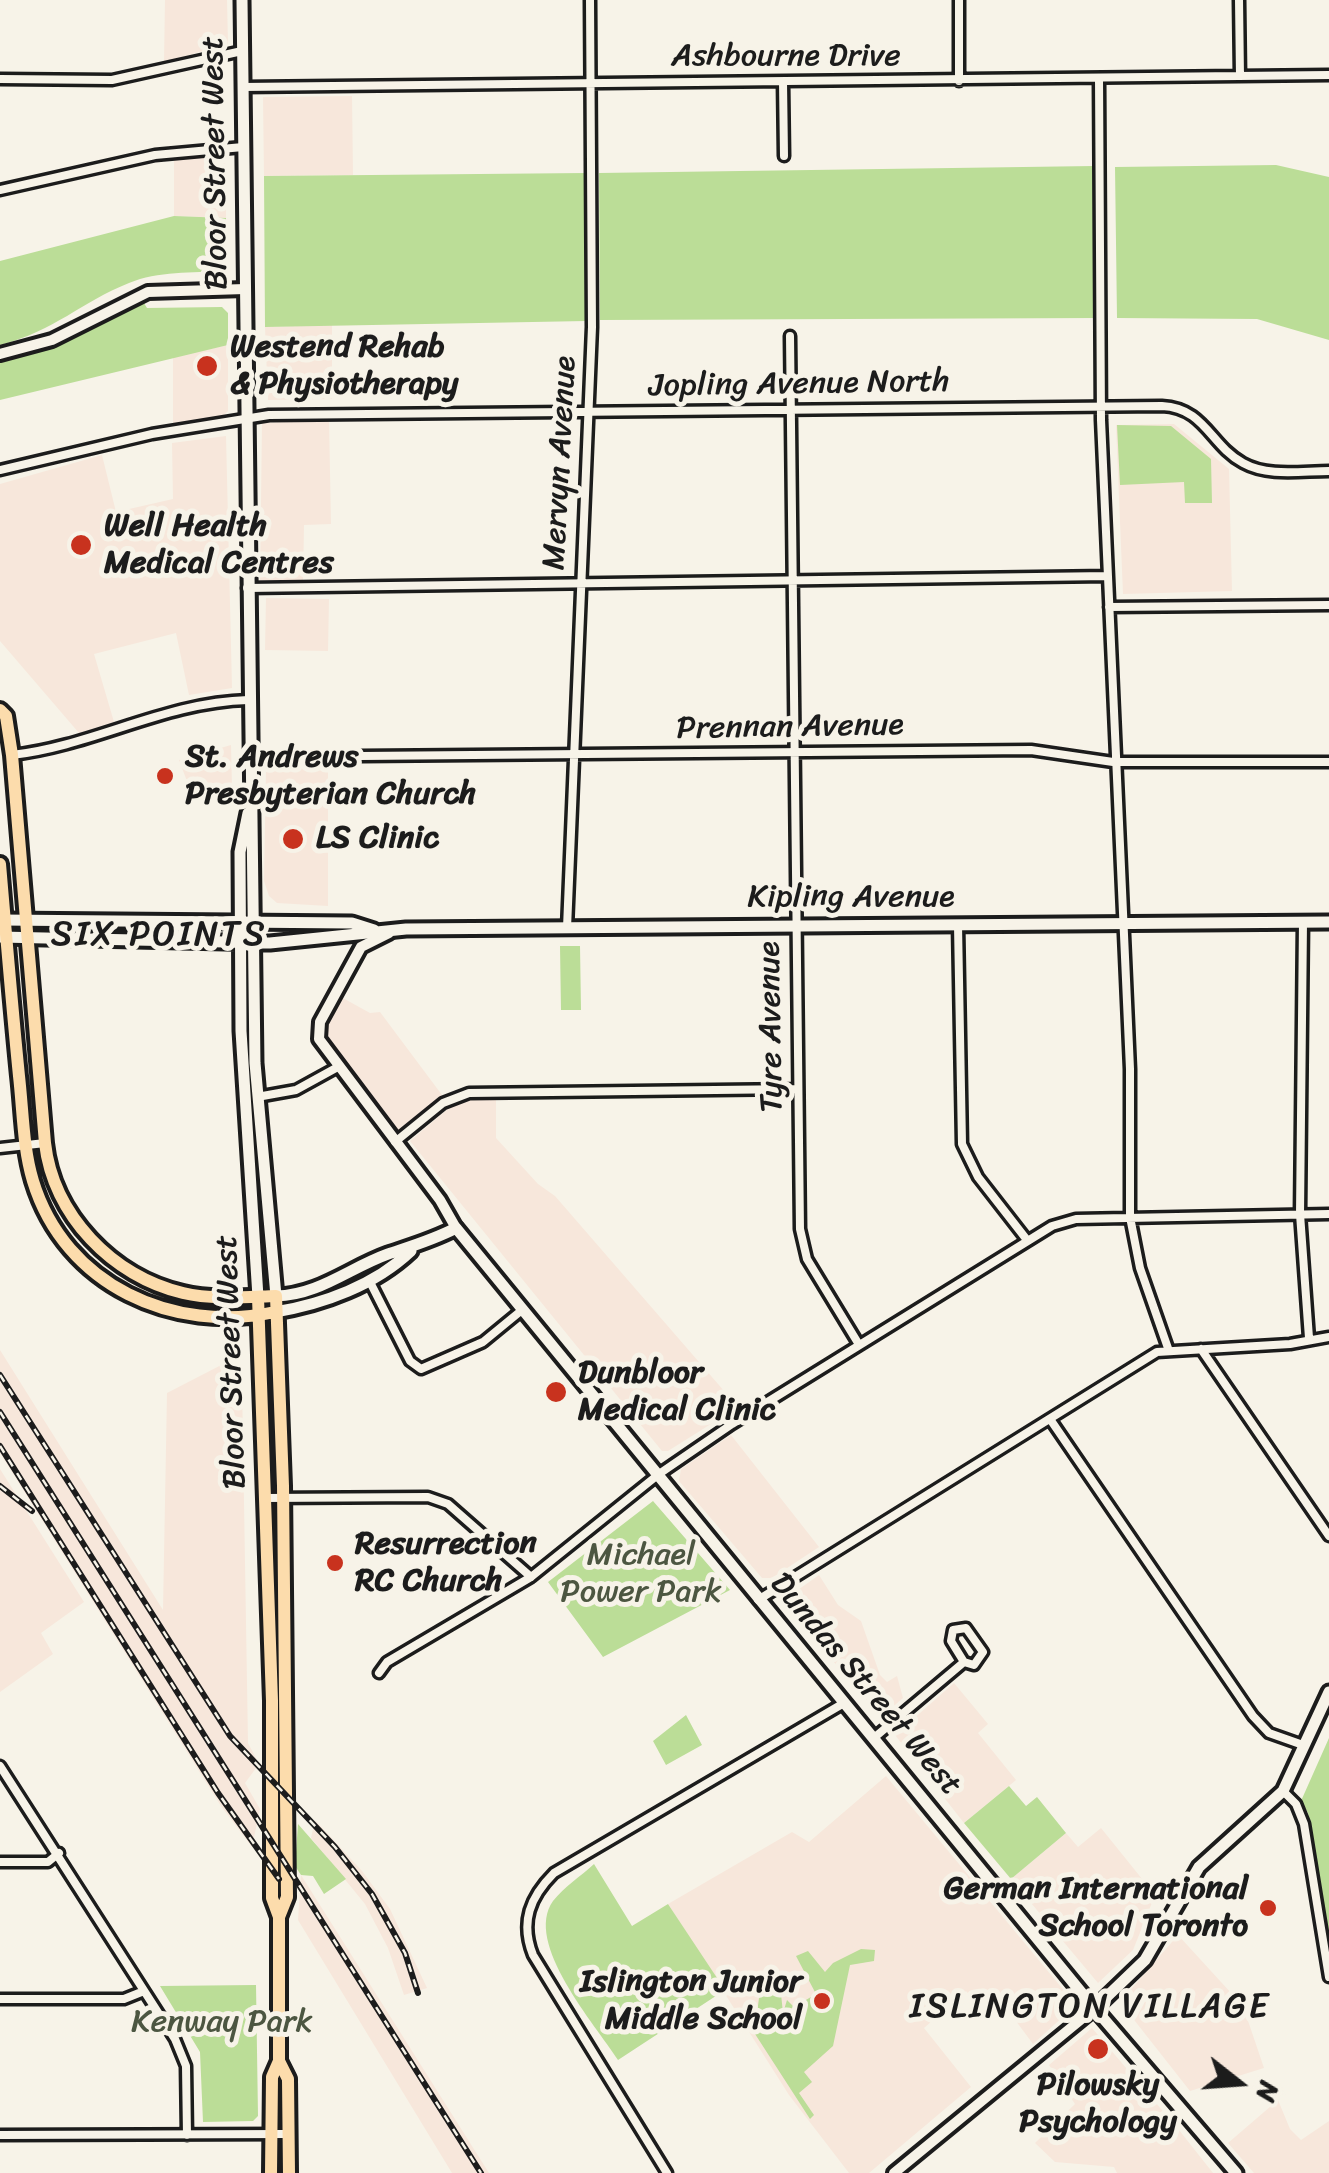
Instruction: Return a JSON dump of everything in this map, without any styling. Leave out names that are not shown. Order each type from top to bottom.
[{"type":"main road","name":"Bloor Street West","points":[[242,0],[246,588],[250,804],[256,852],[257,1096],[276,1296],[283,1498],[286,1897],[279,1917],[279,2061],[272,2078],[271,2173]]},
{"type":"main road","points":[[0,710],[6,716],[12,755],[46,1144],[64,1204],[116,1261],[153,1283],[181,1292],[258,1297],[322,1287],[389,1254],[414,1248],[456,1228]]},
{"type":"main road","name":"Bloor Street West","points":[[250,804],[240,852],[242,1065],[259,1316],[272,1701],[272,1898],[279,1917]]},
{"type":"main road","points":[[0,864],[3,937],[26,1145],[34,1183],[47,1214],[75,1254],[108,1282],[145,1304],[182,1314],[239,1320],[324,1302],[395,1266],[414,1248]]},
{"type":"main road","name":"Kipling Avenue","points":[[2,920],[352,923],[374,930]]},
{"type":"main road","name":"Kipling Avenue","points":[[3,937],[254,943],[406,929],[1329,922]]},
{"type":"main road","name":"Dundas Street West","points":[[456,1228],[1094,2008],[1236,2173]]},
{"type":"main road","points":[[1094,2008],[1145,1960],[1199,1867],[1282,1791],[1329,1692]]},
{"type":"main road","name":"Bloor Street West","points":[[279,2061],[288,2079],[289,2173]]},
{"type":"street","name":"Mervyn Avenue","points":[[568,928],[589,412],[590,0]]},
{"type":"street","points":[[959,0],[959,80]]},
{"type":"street","points":[[1239,0],[1240,76]]},
{"type":"street","points":[[0,79],[112,80],[242,50]]},
{"type":"street","name":"Ashbourne Drive","points":[[242,87],[1329,75]]},
{"type":"street","points":[[1098,78],[1101,406],[1113,762],[1130,1069],[1130,1217],[1140,1268],[1169,1351]]},
{"type":"street","points":[[784,82],[784,156]]},
{"type":"street","points":[[0,190],[168,152],[243,147]]},
{"type":"street","points":[[0,354],[61,336],[148,292],[245,289]]},
{"type":"street","name":"Tyre Avenue","points":[[790,336],[801,1245],[858,1343]]},
{"type":"street","name":"Jopling Avenue North","points":[[0,470],[152,434],[246,418],[1101,406],[1183,408],[1202,421],[1226,450],[1245,464],[1270,471],[1329,471]]},
{"type":"street","points":[[246,588],[1108,576]]},
{"type":"street","points":[[1110,607],[1329,605]]},
{"type":"street","points":[[12,755],[52,748],[192,706],[248,700]]},
{"type":"street","name":"Prennan Avenue","points":[[250,757],[1031,750],[1113,762],[1329,762]]},
{"type":"street","points":[[1303,922],[1300,1214],[1309,1338]]},
{"type":"street","points":[[958,924],[962,1144],[982,1183],[1027,1240]]},
{"type":"street","points":[[257,1096],[296,1090],[336,1068],[319,1039],[323,1015],[361,947],[406,929]]},
{"type":"street","name":"Dundas Street West","points":[[336,1068],[440,1200],[456,1228]]},
{"type":"street","points":[[395,1142],[443,1103],[469,1093],[798,1089]]},
{"type":"street","points":[[0,1148],[46,1144]]},
{"type":"street","points":[[379,1672],[386,1662],[531,1577],[659,1474],[858,1343],[1065,1221],[1329,1214]]},
{"type":"street","points":[[369,1280],[410,1361],[421,1369],[483,1342],[522,1310]]},
{"type":"street","points":[[758,1600],[1157,1352],[1290,1344],[1329,1337]]},
{"type":"street","points":[[1201,1349],[1329,1536]]},
{"type":"street","points":[[1050,1418],[1253,1716],[1269,1733],[1304,1745]]},
{"type":"street","points":[[264,1498],[410,1493],[428,1496],[448,1504],[531,1577]]},
{"type":"street","points":[[874,1738],[964,1662],[978,1664],[984,1652],[966,1628],[959,1628],[950,1638],[964,1662]]},
{"type":"street","points":[[666,2173],[533,1955],[526,1926],[533,1899],[554,1873],[844,1703]]},
{"type":"street","points":[[0,1766],[184,2058],[186,2134]]},
{"type":"street","points":[[1282,1791],[1296,1804],[1304,1824],[1329,1977]]},
{"type":"street","points":[[0,1862],[48,1862],[58,1853]]},
{"type":"street","points":[[0,1999],[124,1999],[144,1992]]},
{"type":"street","points":[[900,2171],[1094,2008]]},
{"type":"street","points":[[0,2135],[288,2134]]},
{"type":"shaded area","points":[[165,0],[227,0],[228,44],[164,62]]},
{"type":"shaded area","points":[[352,96],[353,175],[264,176],[263,97]]},
{"type":"shaded area","points":[[174,158],[221,158],[226,165],[226,218],[174,216]]},
{"type":"shaded area","points":[[332,325],[332,399],[268,400],[265,327]]},
{"type":"shaded area","points":[[228,345],[228,411],[173,424],[173,357]]},
{"type":"shaded area","points":[[329,420],[331,524],[304,525],[303,582],[260,581],[262,423]]},
{"type":"shaded area","points":[[1174,424],[1229,469],[1232,591],[1123,594],[1116,425]]},
{"type":"shaded area","points":[[226,436],[232,688],[189,695],[176,633],[94,654],[114,722],[79,733],[0,641],[0,484],[102,455],[116,512],[173,499],[172,443]]},
{"type":"shaded area","points":[[266,598],[329,599],[328,651],[265,650]]},
{"type":"shaded area","points":[[231,745],[232,787],[193,797],[179,760]]},
{"type":"shaded area","points":[[271,762],[328,762],[328,906],[277,903],[269,896],[264,881],[266,769]]},
{"type":"shaded area","points":[[341,997],[370,1013],[380,1012],[442,1095],[397,1131],[326,1044],[324,1030]]},
{"type":"shaded area","points":[[496,1096],[496,1138],[538,1184],[555,1196],[738,1407],[668,1451],[662,1451],[410,1141],[456,1102]]},
{"type":"shaded area","points":[[0,1350],[163,1610],[167,1393],[229,1361],[242,1382],[248,1743],[259,1764],[245,1783],[260,1809],[252,1847],[221,1806],[0,1453]]},
{"type":"shaded area","points":[[731,1435],[819,1547],[772,1578],[762,1578],[679,1481],[681,1469]]},
{"type":"shaded area","points":[[0,1469],[84,1602],[41,1633],[53,1654],[0,1692]]},
{"type":"shaded area","points":[[819,1575],[838,1605],[861,1621],[880,1675],[887,1682],[897,1676],[903,1698],[881,1717],[786,1606],[788,1597]]},
{"type":"shaded area","points":[[954,1683],[988,1724],[978,1733],[1016,1780],[964,1823],[895,1735]]},
{"type":"shaded area","name":"Islington Junior Middle School","points":[[886,1776],[1076,2005],[1033,2044],[1004,2005],[988,2017],[966,1991],[924,2028],[971,2087],[869,2173],[849,2173],[789,2095],[668,1904],[792,1832],[809,1842]]},
{"type":"shaded area","points":[[315,1820],[362,1871],[390,1909],[427,1988],[404,1995],[388,1948],[365,1904],[311,1838]]},
{"type":"shaded area","points":[[1101,1828],[1155,1895],[1133,1950],[1098,1983],[1011,1879],[1066,1833],[1078,1847]]},
{"type":"shaded area","points":[[301,1875],[489,2173],[452,2173],[298,1920]]},
{"type":"shaded area","points":[[1178,1935],[1243,2006],[1264,2068],[1190,2091],[1120,2002]]},
{"type":"shaded area","points":[[1092,2028],[1213,2173],[1117,2173],[1114,2167],[1055,2162],[1035,2143],[1075,2104],[1049,2065]]},
{"type":"shaded area","points":[[1278,2100],[1290,2129],[1301,2140],[1329,2121],[1329,2173],[1254,2173],[1228,2143]]},
{"type":"green space","points":[[1276,165],[1329,177],[1329,340],[1257,319],[1117,318],[1115,167]]},
{"type":"green space","points":[[1094,166],[1097,318],[600,320],[599,173]]},
{"type":"green space","points":[[586,173],[586,321],[265,327],[264,176]]},
{"type":"green space","points":[[174,216],[226,218],[224,271],[140,279],[37,332],[0,345],[0,261]]},
{"type":"green space","points":[[144,303],[147,308],[222,307],[228,313],[228,345],[0,400],[0,360],[54,346]]},
{"type":"green space","points":[[1117,425],[1171,426],[1211,459],[1212,503],[1185,503],[1184,482],[1120,485]]},
{"type":"green space","points":[[560,946],[580,946],[581,1010],[561,1010]]},
{"type":"green space","name":"Michael Power Park","points":[[653,1501],[730,1590],[603,1657],[548,1582]]},
{"type":"green space","points":[[686,1715],[702,1745],[666,1765],[653,1741]]},
{"type":"green space","points":[[1329,1738],[1329,1945],[1308,1813],[1301,1801]]},
{"type":"green space","points":[[1009,1786],[1026,1806],[1037,1797],[1066,1833],[1011,1879],[964,1823]]},
{"type":"green space","points":[[298,1824],[346,1879],[324,1894],[313,1876],[301,1875],[295,1866]]},
{"type":"green space","points":[[594,1864],[632,1926],[668,1904],[725,1990],[618,2060],[566,1983],[547,1939],[546,1918],[553,1901]]},
{"type":"green space","points":[[861,1949],[875,1950],[874,1961],[850,1965],[833,2046],[804,2072],[812,2082],[799,2093],[814,2115],[810,2119],[746,2020],[757,2013],[759,1998],[768,1992],[781,1994],[783,2013],[787,2000],[794,2007],[816,1994],[796,1956],[808,1951],[825,1972],[833,1963]]},
{"type":"green space","name":"Kenway Park","points":[[256,1985],[258,2116],[253,2121],[203,2122],[200,2052],[160,1986]]},
{"type":"railway","points":[[0,1375],[230,1736],[335,1847],[372,1894],[405,1953],[418,1993]]},
{"type":"railway","points":[[0,1412],[481,2173]]},
{"type":"railway","points":[[0,1446],[218,1793],[279,1879]]},
{"type":"railway","points":[[0,1486],[32,1511]]},
{"type":"place","name":"Westend Rehab & Physiotherapy","points":[[207,366]]},
{"type":"place","name":"Well Health Medical Centres","points":[[81,545]]},
{"type":"place","name":"St. Andrews Presbyterian Church","points":[[165,776]]},
{"type":"place","name":"LS Clinic","points":[[293,839]]},
{"type":"place","name":"Dunbloor Medical Clinic","points":[[556,1392]]},
{"type":"place","name":"Resurrection RC Church","points":[[335,1563]]},
{"type":"place","name":"German International School Toronto","points":[[1268,1908]]},
{"type":"place","name":"Islington Junior Middle School","points":[[822,2001]]},
{"type":"place","name":"Pilowsky Psychology","points":[[1098,2049]]},
{"type":"district","name":"SIX POINTS","points":[[159,936]]},
{"type":"district","name":"ISLINGTON VILLAGE","points":[[1090,2008]]}]
